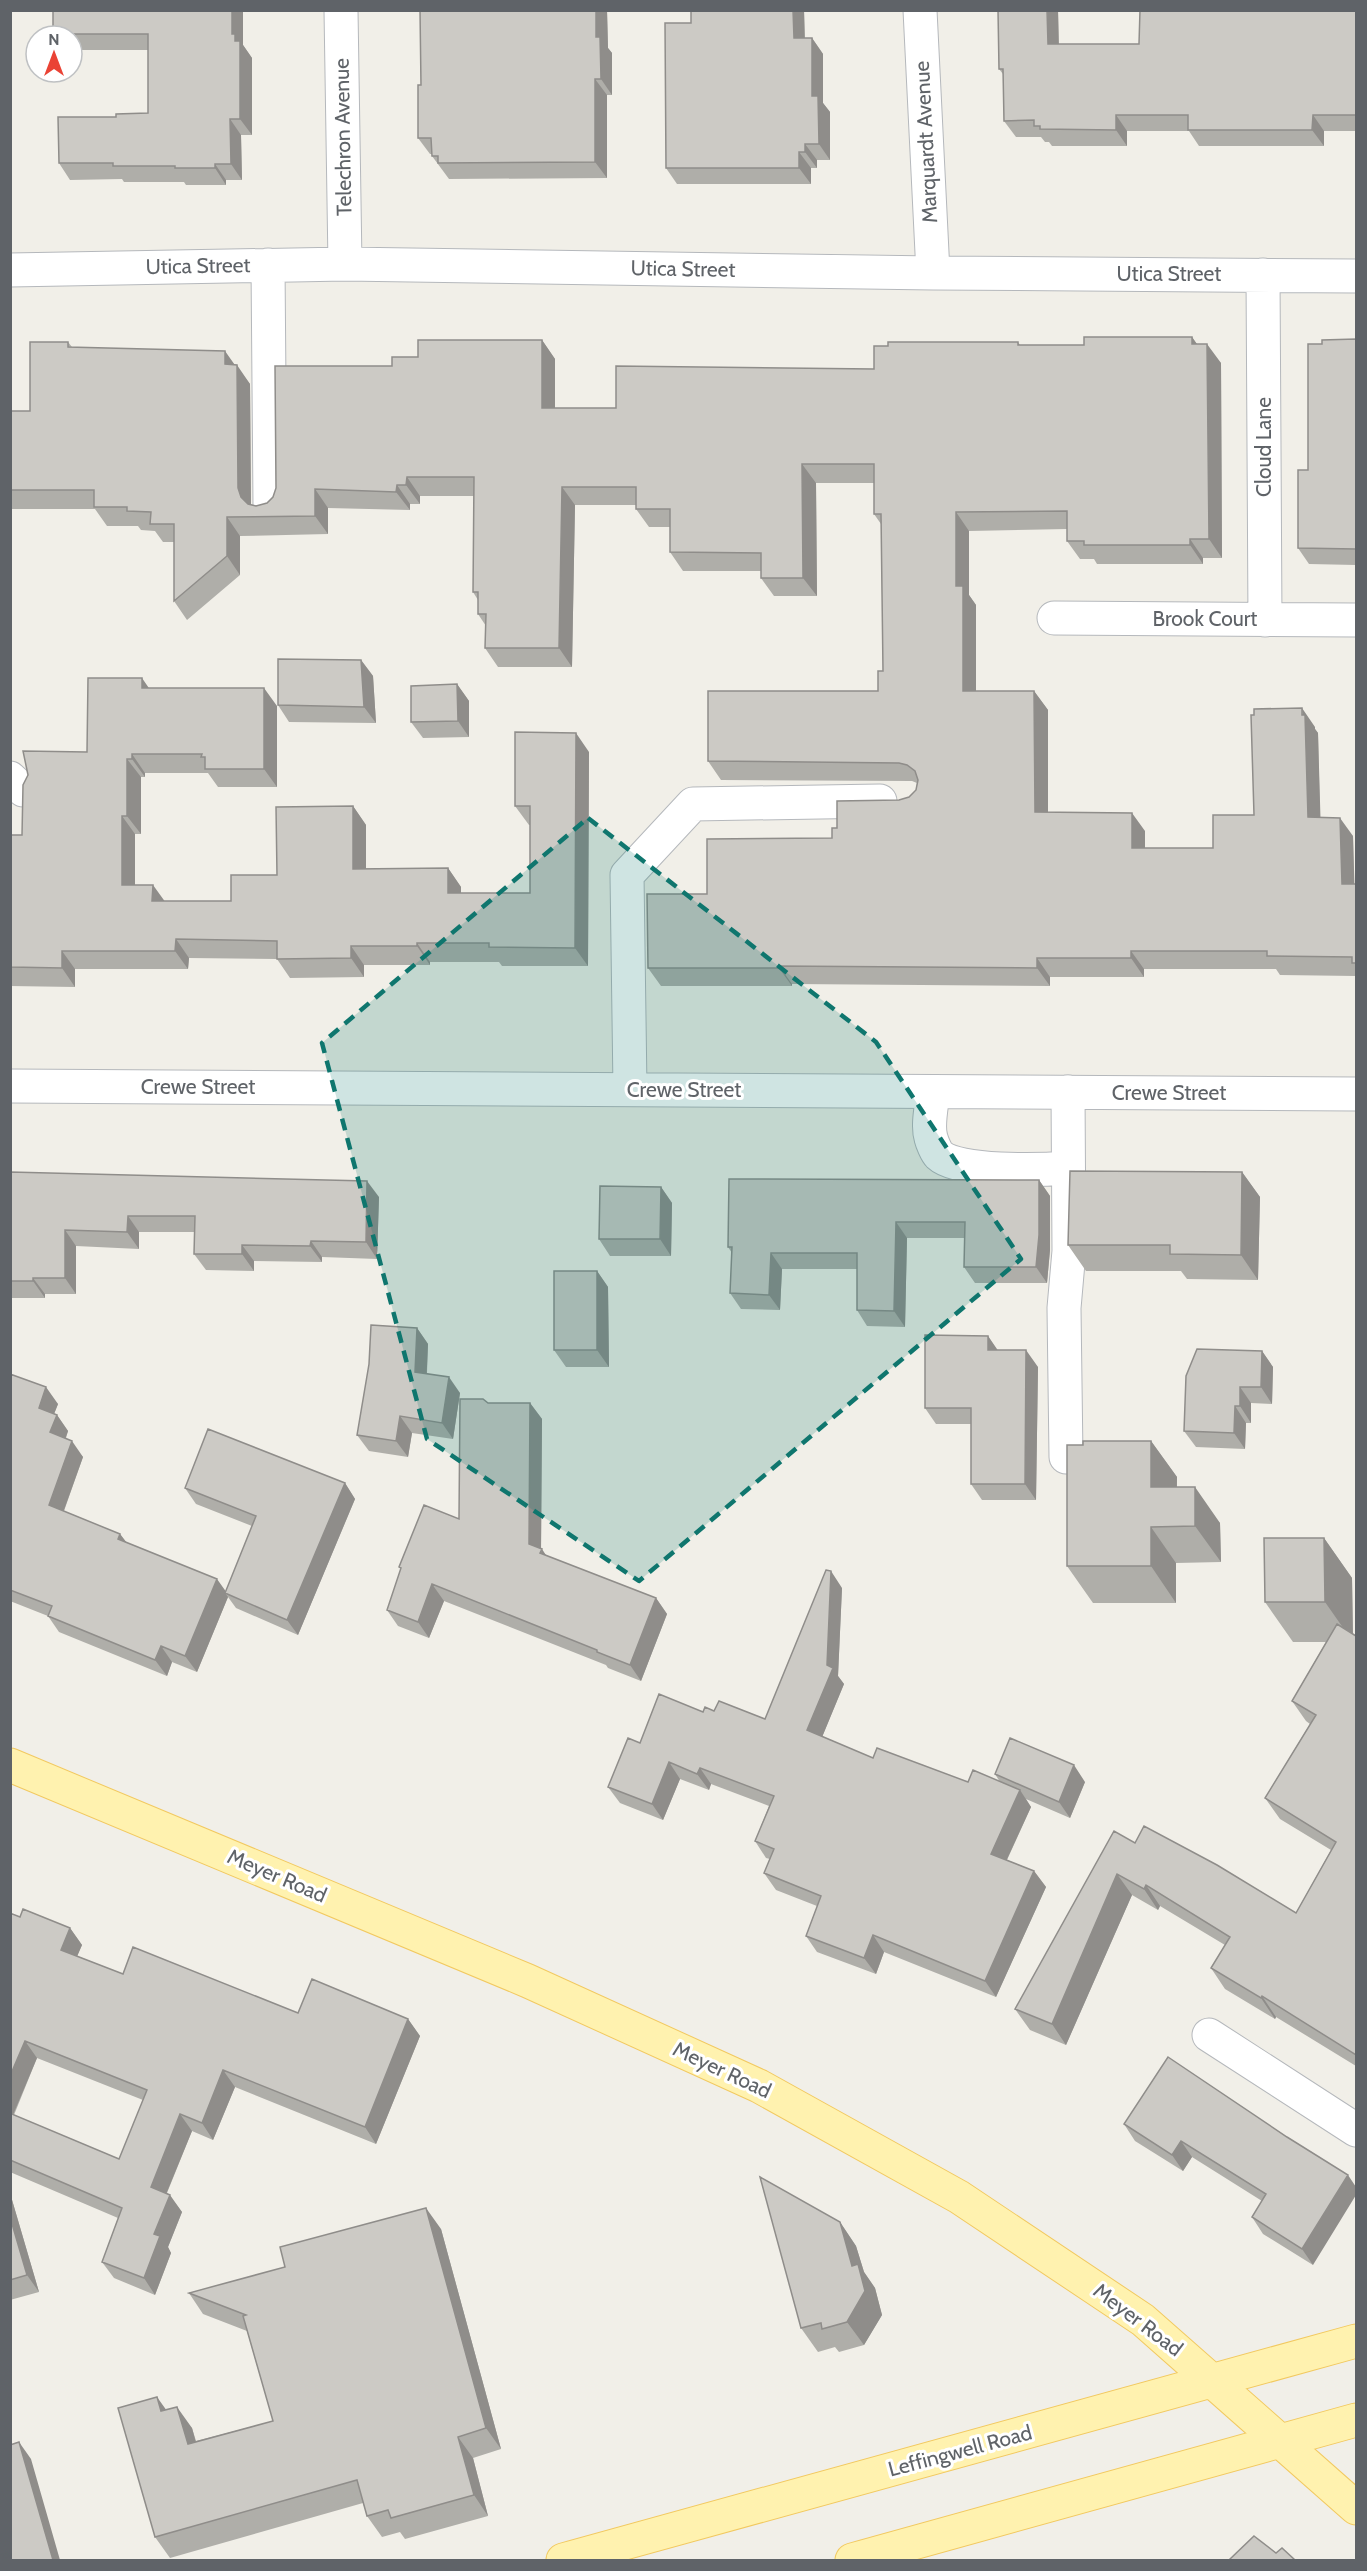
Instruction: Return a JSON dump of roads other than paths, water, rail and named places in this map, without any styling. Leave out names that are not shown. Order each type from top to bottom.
[{"type":"main road","name":"Meyer Road","points":[[10,1765],[528,1981],[759,2086],[959,2197],[1048,2254],[1143,2320],[1214,2380],[1356,2508]]},
{"type":"main road","name":"Leffingwell Road","points":[[563,2560],[1356,2341]]},
{"type":"main road","points":[[852,2560],[1356,2420]]},
{"type":"street","name":"Telechron Avenue","points":[[341,10],[345,264]]},
{"type":"street","name":"Marquardt Avenue","points":[[920,10],[933,273]]},
{"type":"street","name":"Utica Street","points":[[10,270],[345,264],[933,273],[1356,276]]},
{"type":"street","points":[[268,265],[270,506]]},
{"type":"street","name":"Cloud Lane","points":[[1263,275],[1265,620]]},
{"type":"street","name":"Brook Court","points":[[1054,618],[1356,620]]},
{"type":"street","points":[[630,1089],[627,875],[693,804],[912,800]]},
{"type":"street","name":"Crewe Street","points":[[10,1086],[1356,1094]]},
{"type":"street","points":[[933,1092],[930,1138],[939,1155],[959,1164],[986,1168],[1036,1170],[1068,1168]]},
{"type":"street","points":[[1066,1457],[1064,1308],[1069,1251],[1068,1092]]},
{"type":"street","points":[[1209,2035],[1356,2130]]}]
